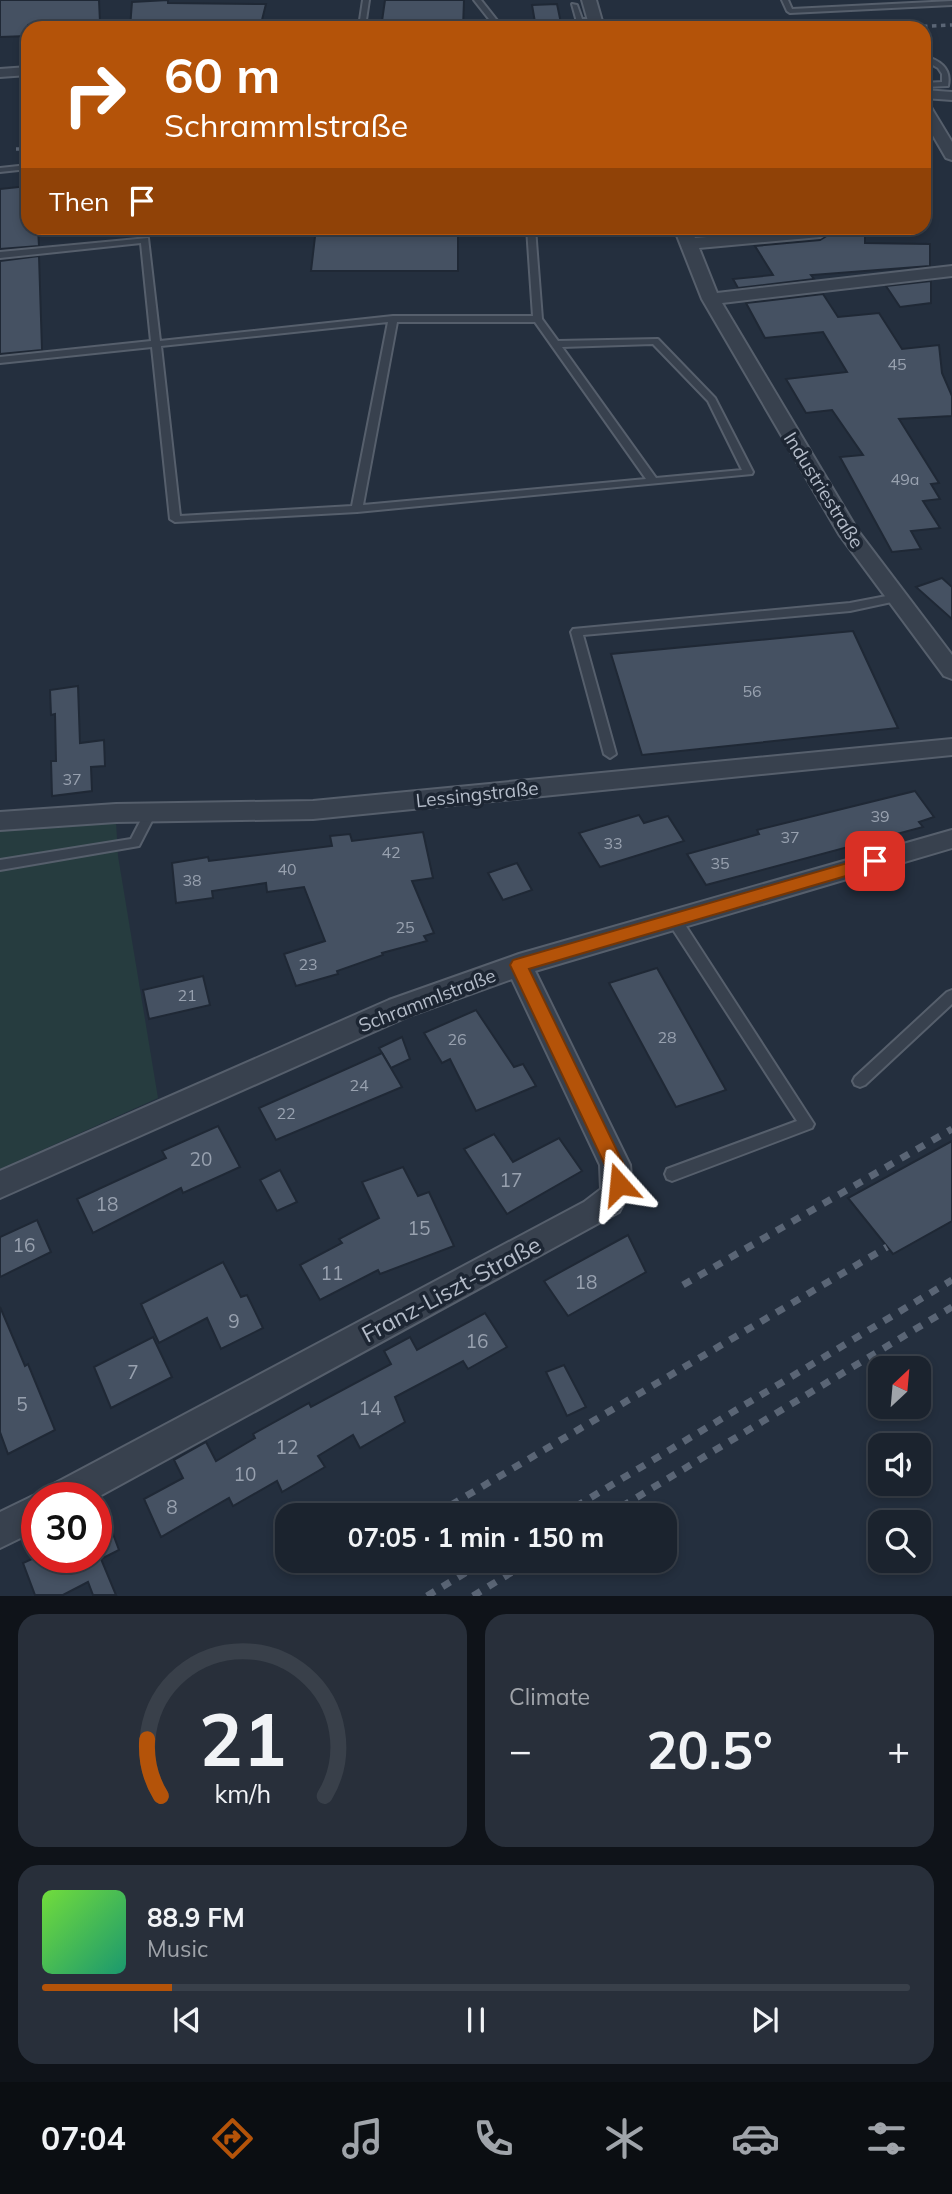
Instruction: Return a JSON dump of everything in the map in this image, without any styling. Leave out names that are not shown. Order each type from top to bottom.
[{"type":"street","points":[[589,0],[595,21]]},
{"type":"street","points":[[0,73],[21,72]]},
{"type":"street","points":[[931,94],[952,96]]},
{"type":"street","points":[[931,119],[952,156]]},
{"type":"street","name":"Industriestraße","points":[[719,235],[685,236],[711,299],[849,534],[951,669]]},
{"type":"street","points":[[711,299],[952,271]]},
{"type":"street","name":"Lessingstraße","points":[[0,821],[150,813],[313,810],[952,747]]},
{"type":"street","name":"Schrammlstraße","points":[[0,1185],[399,1007],[519,965],[952,838]]},
{"type":"street","name":"Franz-Liszt-Straße","points":[[92,1482],[595,1212],[614,1197],[619,1184],[615,1165],[519,965]]},
{"type":"street","points":[[0,1531],[21,1520]]},
{"type":"lane","points":[[363,20],[366,0]]},
{"type":"lane","points":[[477,0],[494,21]]},
{"type":"lane","points":[[785,0],[790,11],[952,3]]},
{"type":"lane","points":[[574,5],[579,21]]},
{"type":"lane","points":[[931,61],[940,65],[946,72],[947,80],[945,83],[931,84]]},
{"type":"lane","points":[[0,170],[21,168]]},
{"type":"lane","points":[[532,235],[538,320],[653,481]]},
{"type":"lane","points":[[0,255],[145,240],[175,519],[357,509],[748,472],[712,400],[655,341],[556,344]]},
{"type":"lane","points":[[0,360],[393,319],[538,320]]},
{"type":"lane","points":[[357,509],[393,319]]},
{"type":"lane","points":[[610,754],[577,632],[850,607],[897,598]]},
{"type":"lane","points":[[0,865],[135,843],[150,813]]},
{"type":"lane","points":[[672,1174],[807,1124],[675,920]]},
{"type":"lane","points":[[860,1081],[952,996]]},
{"type":"green space","points":[[116,821],[118,856],[158,1098],[0,1169],[0,830]]},
{"type":"building","points":[[0,0],[99,0],[100,21],[21,21],[21,36],[0,37]]},
{"type":"building","points":[[168,0],[168,3],[266,4],[262,21],[131,21],[132,2]]},
{"type":"building","points":[[385,0],[464,0],[463,21],[382,21]]},
{"type":"building","points":[[557,4],[561,21],[535,21],[532,5]]},
{"type":"building","points":[[21,187],[21,235],[38,235],[39,246],[0,249],[0,189]]},
{"type":"building","points":[[315,235],[458,235],[458,271],[311,271]]},
{"type":"building","points":[[828,235],[865,235],[865,243],[930,244],[930,266],[811,275],[814,279],[738,288],[733,279],[773,275],[755,246],[820,240]]},
{"type":"building","points":[[39,256],[42,350],[0,354],[0,261]]},
{"type":"building","points":[[931,281],[931,303],[900,307],[886,286]]},
{"type":"building","points":[[823,294],[838,317],[879,313],[902,349],[939,345],[942,373],[952,396],[952,416],[899,419],[939,483],[931,484],[940,499],[923,501],[940,528],[911,531],[921,549],[892,552],[840,457],[863,455],[832,410],[806,413],[786,379],[847,372],[823,332],[765,338],[746,303]]},
{"type":"building","points":[[942,578],[952,587],[952,619],[916,587]]},
{"type":"building","points":[[853,631],[898,728],[642,755],[611,654]]},
{"type":"building","points":[[78,686],[80,743],[104,740],[105,766],[91,767],[92,791],[52,796],[51,761],[56,761],[55,714],[51,715],[50,690]]},
{"type":"building","points":[[915,791],[934,817],[919,822],[923,827],[706,885],[687,854],[759,834],[757,830]]},
{"type":"building","points":[[639,815],[644,823],[668,816],[684,841],[600,867],[579,833]]},
{"type":"building","points":[[423,832],[433,878],[412,881],[434,933],[424,936],[427,941],[382,953],[383,955],[337,971],[338,974],[296,986],[284,954],[325,941],[304,887],[267,892],[266,883],[212,891],[213,898],[176,903],[172,863],[208,857],[209,861],[332,846],[330,836],[350,834],[352,841]]},
{"type":"building","points":[[517,863],[532,890],[503,900],[488,873]]},
{"type":"building","points":[[657,968],[726,1090],[676,1107],[609,983]]},
{"type":"building","points":[[203,976],[210,1005],[149,1019],[143,990]]},
{"type":"building","points":[[476,1010],[514,1067],[523,1064],[536,1086],[476,1111],[450,1059],[442,1063],[424,1033]]},
{"type":"building","points":[[402,1037],[410,1059],[391,1068],[379,1048]]},
{"type":"building","points":[[382,1053],[402,1087],[276,1140],[259,1108]]},
{"type":"building","points":[[218,1126],[240,1167],[183,1193],[181,1188],[93,1233],[77,1199],[166,1158],[162,1151]]},
{"type":"building","points":[[494,1134],[513,1162],[559,1138],[582,1171],[507,1214],[464,1149]]},
{"type":"building","points":[[952,1141],[952,1221],[893,1254],[848,1198]]},
{"type":"building","points":[[403,1167],[418,1196],[429,1192],[454,1246],[380,1274],[378,1270],[320,1300],[300,1265],[342,1243],[339,1239],[379,1218],[362,1182]]},
{"type":"building","points":[[280,1170],[297,1202],[277,1211],[260,1180]]},
{"type":"building","points":[[37,1220],[51,1252],[0,1277],[0,1237]]},
{"type":"building","points":[[628,1235],[646,1272],[568,1316],[544,1281]]},
{"type":"building","points":[[223,1262],[241,1297],[247,1295],[263,1328],[221,1349],[207,1318],[159,1343],[141,1304]]},
{"type":"building","points":[[0,1307],[25,1366],[28,1364],[55,1430],[8,1454],[0,1432]]},
{"type":"building","points":[[485,1313],[507,1347],[468,1369],[463,1361],[395,1397],[405,1422],[360,1448],[353,1435],[318,1456],[325,1467],[282,1492],[277,1481],[233,1506],[229,1498],[161,1537],[144,1499],[183,1478],[174,1460],[206,1442],[216,1461],[255,1438],[253,1434],[309,1403],[311,1407],[391,1364],[384,1351],[410,1337],[417,1350]]},
{"type":"building","points":[[153,1337],[172,1377],[111,1408],[94,1367]]},
{"type":"building","points":[[564,1365],[586,1407],[567,1416],[546,1372]]},
{"type":"building","points":[[112,1531],[119,1550],[112,1554]]},
{"type":"building","points":[[27,1573],[107,1573],[116,1595],[93,1595],[88,1582],[63,1595],[35,1595]]},
{"type":"railway","points":[[931,26],[952,25]]},
{"type":"railway","points":[[16,149],[21,149]]},
{"type":"railway","points":[[683,1285],[952,1129]]},
{"type":"railway","points":[[454,1503],[887,1247]]},
{"type":"railway","points":[[582,1503],[952,1280]]},
{"type":"railway","points":[[628,1503],[952,1307]]},
{"type":"railway","points":[[427,1596],[465,1573]]},
{"type":"railway","points":[[473,1596],[510,1573]]},
{"type":"route","points":[[619,1184],[615,1165],[519,965],[875,861]]}]
